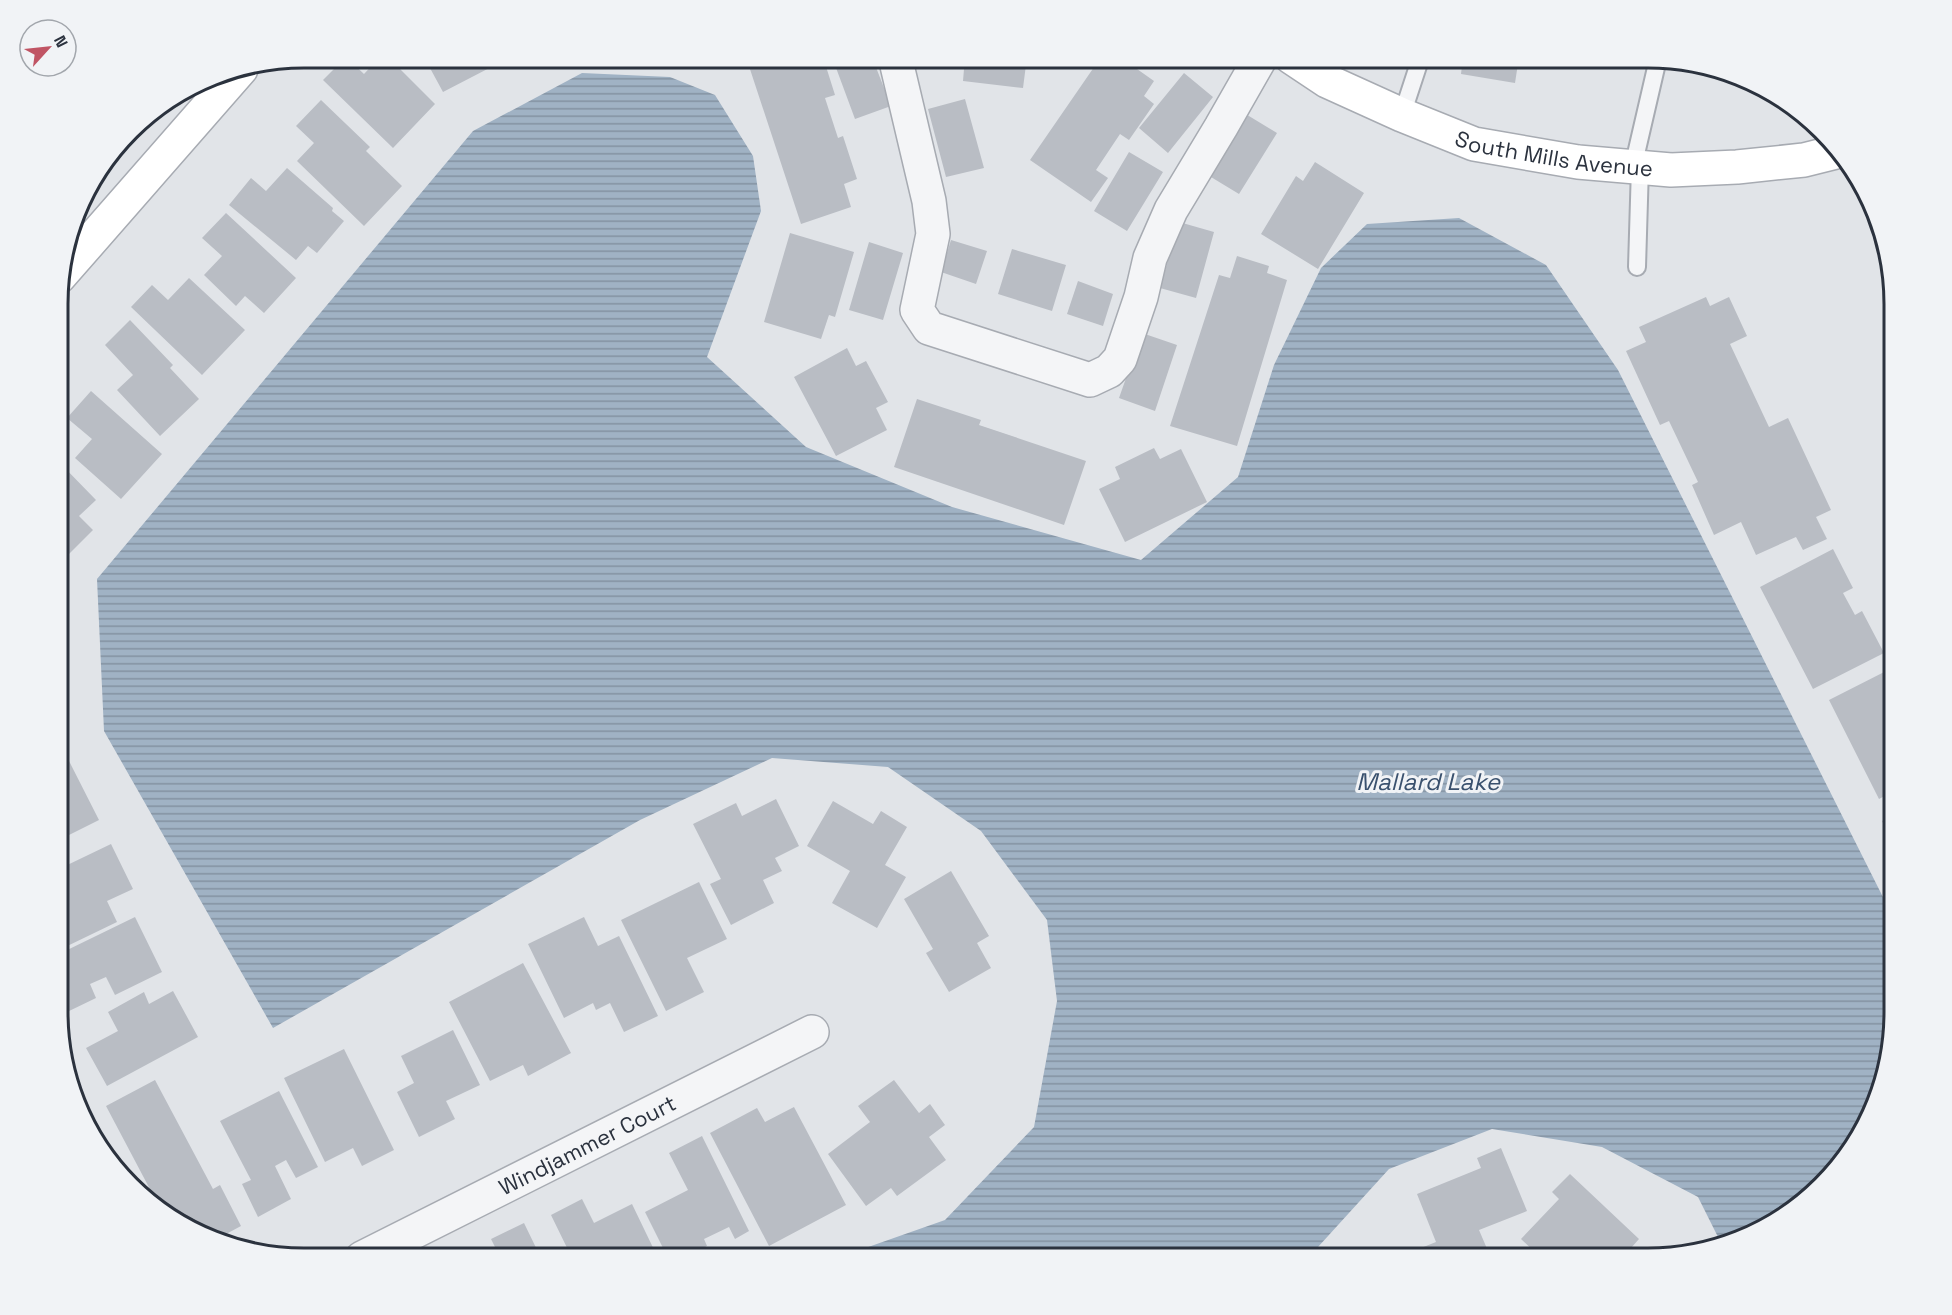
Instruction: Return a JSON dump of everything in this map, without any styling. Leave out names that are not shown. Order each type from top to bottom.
[{"type":"street","points":[[898,68],[929,201],[933,234],[917,310],[929,328],[1090,380],[1108,371],[1120,359],[1141,297],[1150,258],[1171,210],[1255,68]]},
{"type":"street","name":"South Mills Avenue","points":[[1308,68],[1327,81],[1474,144],[1578,162],[1671,170],[1737,167],[1803,160],[1830,153]]},
{"type":"street","points":[[71,262],[222,82]]},
{"type":"street","name":"Windjammer Court","points":[[382,1248],[812,1032]]},
{"type":"lane","points":[[1402,115],[1417,68]]},
{"type":"lane","points":[[1636,267],[1637,167],[1656,68]]},
{"type":"water","name":"Mallard Lake","points":[[582,73],[670,77],[715,95],[753,156],[761,211],[707,357],[806,447],[952,507],[1141,560],[1238,477],[1274,365],[1321,268],[1367,224],[1459,218],[1546,265],[1618,370],[1884,899],[1884,1027],[1880,1058],[1867,1102],[1845,1143],[1804,1189],[1780,1208],[1739,1230],[1718,1237],[1698,1197],[1602,1147],[1492,1129],[1389,1169],[1317,1248],[865,1248],[945,1220],[1034,1127],[1057,1001],[1047,920],[981,831],[888,767],[772,758],[640,820],[273,1028],[104,731],[97,579],[473,131]]},
{"type":"building","points":[[335,68],[358,68],[364,74],[370,68],[399,68],[435,104],[393,148],[323,80]]},
{"type":"building","points":[[430,68],[489,68],[443,92]]},
{"type":"building","points":[[750,68],[826,68],[835,95],[825,98],[838,138],[843,136],[857,179],[844,184],[851,207],[801,224]]},
{"type":"building","points":[[836,68],[876,68],[891,106],[855,119]]},
{"type":"building","points":[[964,68],[1026,68],[1023,88],[963,81]]},
{"type":"building","points":[[1093,68],[1136,68],[1154,81],[1144,96],[1154,104],[1129,140],[1120,134],[1096,170],[1108,178],[1091,202],[1030,160]]},
{"type":"building","points":[[1462,68],[1517,68],[1515,83],[1461,74]]},
{"type":"building","points":[[1184,73],[1213,97],[1168,153],[1139,128]]},
{"type":"building","points":[[965,99],[984,168],[946,177],[928,109]]},
{"type":"building","points":[[321,100],[370,147],[366,151],[402,186],[364,226],[297,161],[314,143],[296,126]]},
{"type":"building","points":[[1244,113],[1277,133],[1239,194],[1206,174]]},
{"type":"building","points":[[1129,152],[1163,172],[1127,231],[1094,211]]},
{"type":"building","points":[[1315,162],[1364,193],[1318,269],[1261,234],[1296,176],[1303,181]]},
{"type":"building","points":[[287,168],[333,208],[332,211],[344,221],[317,253],[308,246],[296,260],[229,205],[251,178],[266,191]]},
{"type":"building","points":[[226,213],[296,278],[264,313],[245,296],[236,306],[204,275],[222,256],[202,238]]},
{"type":"building","points":[[1179,222],[1214,232],[1196,298],[1160,288]]},
{"type":"building","points":[[790,233],[854,252],[835,317],[829,315],[821,339],[764,322]]},
{"type":"building","points":[[951,240],[987,251],[976,284],[941,272]]},
{"type":"building","points":[[869,242],[903,253],[883,320],[849,310]]},
{"type":"building","points":[[1012,249],[1066,265],[1052,311],[998,294]]},
{"type":"building","points":[[1237,256],[1269,266],[1267,273],[1287,280],[1237,446],[1170,426],[1219,275],[1230,278]]},
{"type":"building","points":[[189,278],[245,330],[202,375],[131,307],[152,285],[168,300]]},
{"type":"building","points":[[1078,281],[1113,294],[1103,326],[1067,314]]},
{"type":"building","points":[[1706,297],[1710,306],[1729,297],[1747,336],[1730,344],[1769,427],[1788,418],[1831,510],[1816,517],[1827,539],[1803,550],[1796,537],[1756,555],[1741,522],[1714,535],[1692,485],[1698,482],[1669,421],[1660,425],[1626,351],[1646,342],[1639,327]]},
{"type":"building","points":[[130,320],[173,365],[170,368],[199,399],[160,436],[117,390],[133,375],[105,345]]},
{"type":"building","points":[[1142,333],[1177,345],[1155,411],[1119,398]]},
{"type":"building","points":[[847,348],[856,366],[866,361],[888,402],[876,408],[887,430],[836,456],[794,377]]},
{"type":"building","points":[[91,391],[162,454],[121,499],[75,458],[92,439],[68,417]]},
{"type":"building","points":[[917,399],[981,420],[979,425],[1086,461],[1064,525],[894,467]]},
{"type":"building","points":[[1154,448],[1160,459],[1181,449],[1207,502],[1125,542],[1099,489],[1120,479],[1115,467]]},
{"type":"building","points":[[68,471],[96,500],[79,516],[93,530],[68,555]]},
{"type":"building","points":[[1833,549],[1853,588],[1843,593],[1855,615],[1862,611],[1884,653],[1813,689],[1760,587]]},
{"type":"building","points":[[1884,672],[1884,796],[1879,799],[1829,700]]},
{"type":"building","points":[[68,759],[99,820],[68,836]]},
{"type":"building","points":[[776,799],[799,846],[775,858],[782,871],[763,880],[774,903],[731,925],[710,884],[721,879],[693,824],[736,803],[742,816]]},
{"type":"building","points":[[833,801],[873,824],[881,811],[907,827],[885,865],[906,877],[877,928],[832,903],[850,871],[807,846]]},
{"type":"building","points":[[111,844],[133,889],[107,901],[117,922],[68,946],[68,865]]},
{"type":"building","points":[[951,871],[989,936],[977,943],[991,968],[949,992],[926,953],[933,949],[904,899]]},
{"type":"building","points":[[699,882],[727,939],[687,958],[704,992],[666,1011],[621,920]]},
{"type":"building","points":[[135,917],[162,972],[115,995],[106,977],[90,984],[96,998],[68,1012],[68,950]]},
{"type":"building","points":[[584,917],[598,946],[619,936],[658,1016],[624,1032],[610,1003],[596,1010],[593,1003],[564,1018],[528,944]]},
{"type":"building","points":[[523,963],[571,1053],[528,1076],[523,1065],[490,1081],[449,1002]]},
{"type":"building","points":[[173,991],[198,1037],[107,1086],[86,1048],[118,1031],[108,1012],[144,992],[149,1004]]},
{"type":"building","points":[[453,1030],[480,1085],[446,1101],[455,1119],[419,1137],[397,1092],[414,1083],[401,1056]]},
{"type":"building","points":[[344,1049],[394,1150],[362,1166],[353,1148],[325,1162],[284,1078]]},
{"type":"building","points":[[155,1080],[213,1189],[220,1185],[241,1226],[226,1234],[213,1230],[172,1208],[151,1192],[106,1106]]},
{"type":"building","points":[[894,1080],[919,1113],[930,1104],[945,1125],[929,1137],[946,1160],[897,1196],[891,1188],[866,1206],[828,1154],[870,1122],[858,1106]]},
{"type":"building","points":[[279,1091],[318,1167],[296,1178],[286,1160],[275,1166],[291,1199],[258,1217],[242,1184],[251,1180],[220,1121]]},
{"type":"building","points":[[794,1107],[846,1205],[769,1246],[710,1133],[757,1108],[765,1122]]},
{"type":"building","points":[[702,1136],[749,1231],[735,1239],[729,1227],[704,1239],[707,1246],[703,1248],[663,1248],[645,1212],[688,1190],[669,1153]]},
{"type":"building","points":[[1501,1148],[1527,1211],[1479,1230],[1487,1248],[1421,1248],[1436,1242],[1417,1194],[1481,1168],[1477,1158]]},
{"type":"building","points":[[1570,1174],[1639,1239],[1631,1248],[1530,1248],[1521,1239],[1559,1199],[1552,1192]]},
{"type":"building","points":[[582,1199],[594,1223],[632,1204],[653,1248],[567,1248],[551,1215]]},
{"type":"building","points":[[524,1223],[536,1248],[496,1248],[491,1239]]}]
